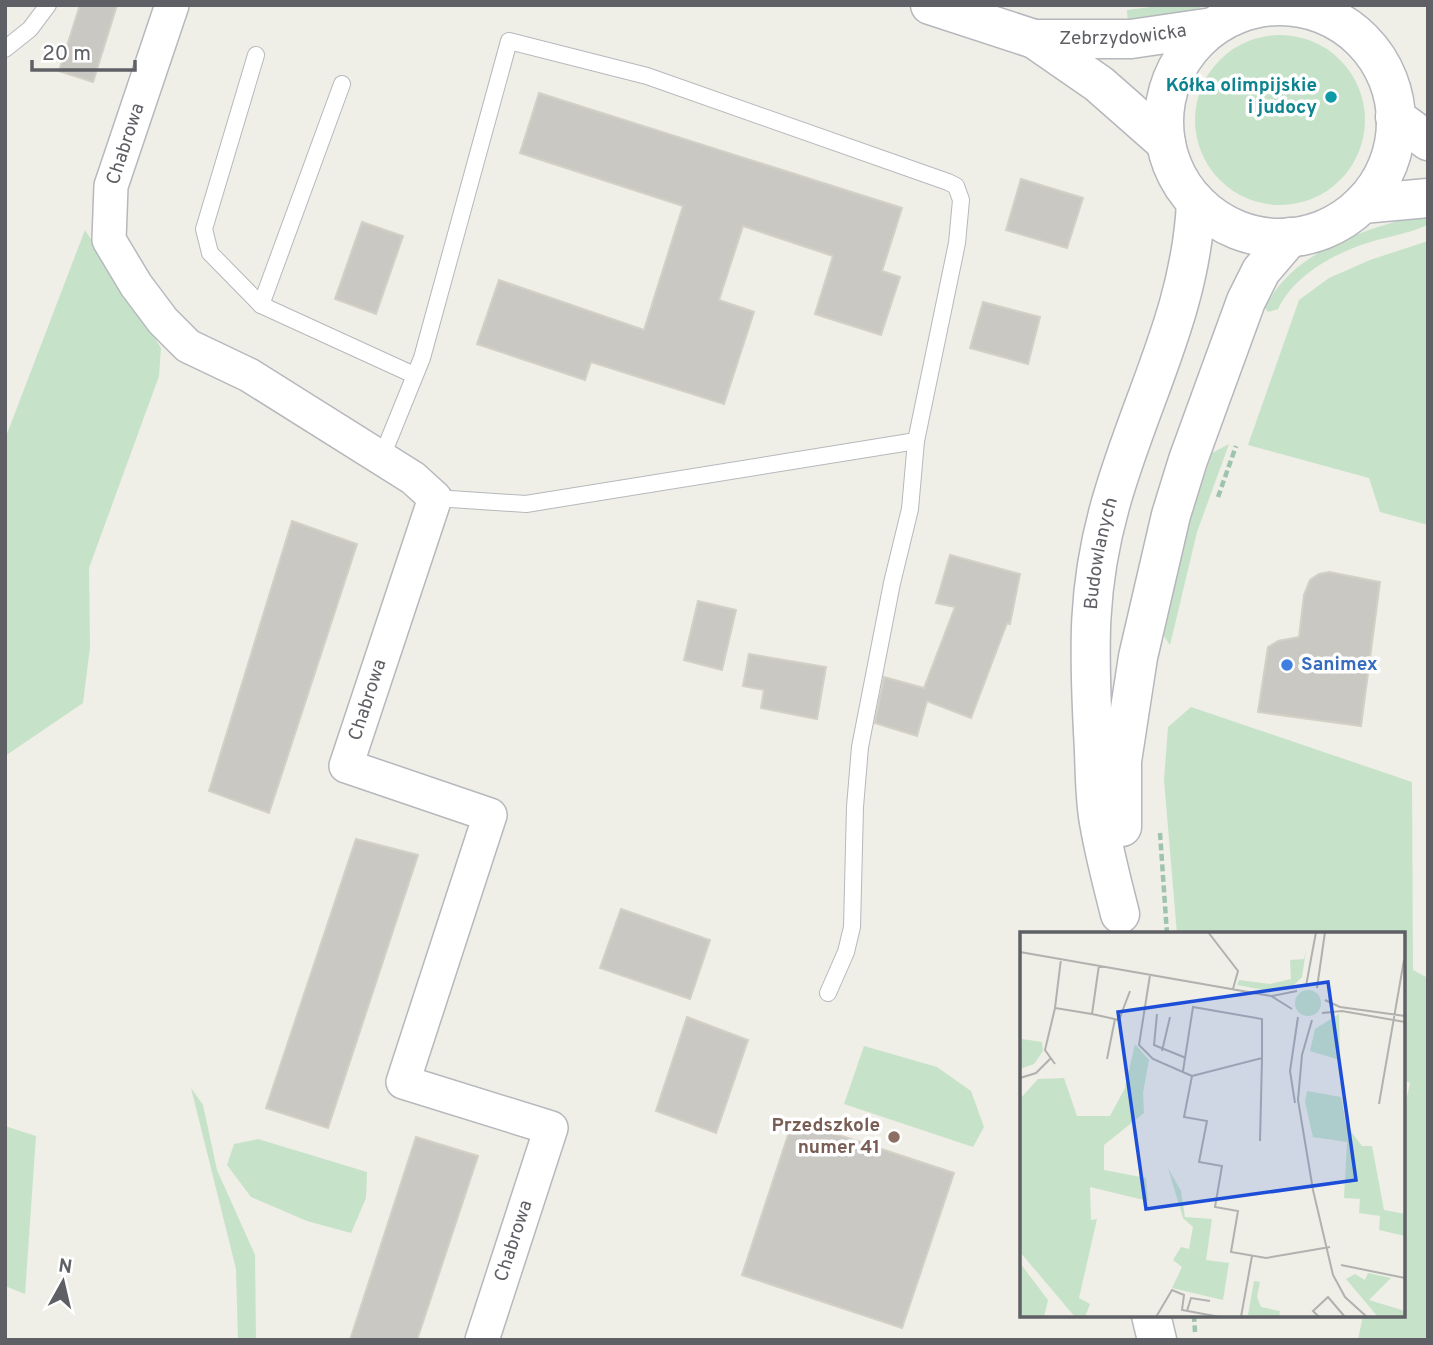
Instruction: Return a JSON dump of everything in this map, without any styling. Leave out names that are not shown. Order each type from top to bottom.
[{"type":"main road","name":"Zebrzydowicka","points":[[930,5],[1034,39],[1107,90],[1166,143]]},
{"type":"main road","points":[[1279,6],[1352,18],[1380,64],[1392,95],[1395,117],[1394,144],[1385,170],[1362,204],[1324,229],[1290,237],[1261,236],[1233,228],[1207,213],[1177,175],[1166,143],[1165,106],[1176,70],[1186,54],[1213,27],[1238,14],[1279,6]]},
{"type":"main road","name":"Zebrzydowicka","points":[[1034,39],[1130,39],[1213,27]]},
{"type":"main road","points":[[1395,117],[1428,141]]},
{"type":"main road","points":[[1362,204],[1428,198]]},
{"type":"main road","name":"Budowlanych","points":[[1120,924],[1098,816],[1089,657],[1091,598],[1097,558],[1111,503],[1181,301],[1192,252],[1196,202]]},
{"type":"main road","name":"Budowlanych","points":[[1120,924],[1122,761],[1138,657],[1160,555],[1188,460],[1245,301],[1261,271],[1290,237]]},
{"type":"main road","points":[[1142,1340],[1144,1317]]},
{"type":"main road","points":[[1151,1317],[1157,1340]]},
{"type":"street","name":"Chabrowa","points":[[173,5],[111,186],[109,240],[136,285],[163,321],[188,346],[249,375],[413,478],[435,498],[346,766],[490,815],[403,1082],[551,1128],[482,1340]]},
{"type":"lane","points":[[5,49],[30,29],[48,5]]},
{"type":"lane","points":[[381,458],[422,358],[509,41],[647,76],[956,186],[961,200],[957,243],[916,441],[910,509],[892,583],[860,747],[855,807],[852,928],[846,951],[828,993]]},
{"type":"lane","points":[[256,55],[204,229],[210,253],[261,305],[414,375]]},
{"type":"lane","points":[[261,305],[342,84]]},
{"type":"lane","points":[[435,498],[526,505],[916,441]]},
{"type":"path","points":[[1214,509],[1236,446]]},
{"type":"green space","points":[[1167,5],[1206,5],[1187,13],[1128,24],[1127,10]]},
{"type":"green space","points":[[1280,35],[1312,42],[1340,60],[1358,88],[1365,120],[1358,152],[1340,180],[1312,198],[1280,205],[1248,198],[1220,180],[1202,152],[1195,120],[1202,88],[1220,60],[1248,42]]},
{"type":"green space","points":[[1428,213],[1428,225],[1364,244],[1326,261],[1293,287],[1278,309],[1268,312],[1265,308],[1294,270],[1313,256],[1358,234]]},
{"type":"green space","points":[[85,230],[161,348],[159,376],[89,568],[90,647],[83,703],[5,756],[5,439]]},
{"type":"green space","points":[[1428,241],[1428,525],[1380,512],[1369,478],[1248,445],[1299,300],[1329,278],[1370,260]]},
{"type":"green space","points":[[1229,444],[1197,532],[1170,645],[1161,632],[1187,528],[1212,453]]},
{"type":"green space","points":[[1191,707],[1412,782],[1413,970],[1428,978],[1428,1340],[1358,1340],[1363,1317],[1405,1317],[1405,1105],[1410,1083],[1405,1081],[1405,932],[1177,932],[1164,780],[1168,727]]},
{"type":"green space","points":[[864,1046],[937,1067],[971,1091],[984,1127],[973,1147],[844,1104]]},
{"type":"green space","points":[[191,1088],[203,1105],[217,1170],[255,1255],[256,1340],[238,1340],[236,1269]]},
{"type":"green space","points":[[5,1126],[36,1136],[25,1294],[5,1286]]},
{"type":"green space","points":[[258,1139],[367,1172],[366,1198],[351,1233],[307,1221],[251,1197],[227,1165],[234,1144]]},
{"type":"building","points":[[80,5],[117,5],[93,82],[59,71]]},
{"type":"building","points":[[539,93],[902,208],[882,271],[900,277],[881,335],[815,314],[833,256],[743,226],[719,300],[754,312],[724,404],[591,362],[585,380],[477,344],[499,280],[644,330],[683,206],[520,153]]},
{"type":"building","points":[[1021,179],[1083,198],[1067,248],[1006,230]]},
{"type":"building","points":[[362,222],[403,236],[376,314],[335,299]]},
{"type":"building","points":[[983,302],[1040,317],[1028,364],[970,348]]},
{"type":"building","points":[[292,521],[357,544],[269,813],[209,791]]},
{"type":"building","points":[[950,555],[1020,574],[1010,624],[1007,623],[971,718],[927,701],[917,736],[875,723],[884,677],[924,688],[955,607],[936,603]]},
{"type":"building","points":[[1329,572],[1380,582],[1361,726],[1258,712],[1268,647],[1278,641],[1299,637],[1304,595],[1310,580]]},
{"type":"building","points":[[698,601],[736,610],[722,670],[684,660]]},
{"type":"building","points":[[749,654],[826,667],[817,719],[761,708],[764,690],[743,686]]},
{"type":"building","points":[[356,839],[418,855],[328,1128],[266,1108]]},
{"type":"building","points":[[621,909],[710,940],[690,999],[600,968]]},
{"type":"building","points":[[687,1017],[748,1040],[716,1133],[656,1111]]},
{"type":"building","points":[[793,1120],[954,1173],[902,1328],[742,1275]]},
{"type":"building","points":[[416,1137],[478,1156],[417,1340],[350,1340]]},
{"type":"place","name":"Kółka olimpijskie i judocy","points":[[1331,97]]},
{"type":"place","name":"Sanimex","points":[[1287,665]]},
{"type":"place","name":"Przedszkole numer 41","points":[[894,1137]]}]
